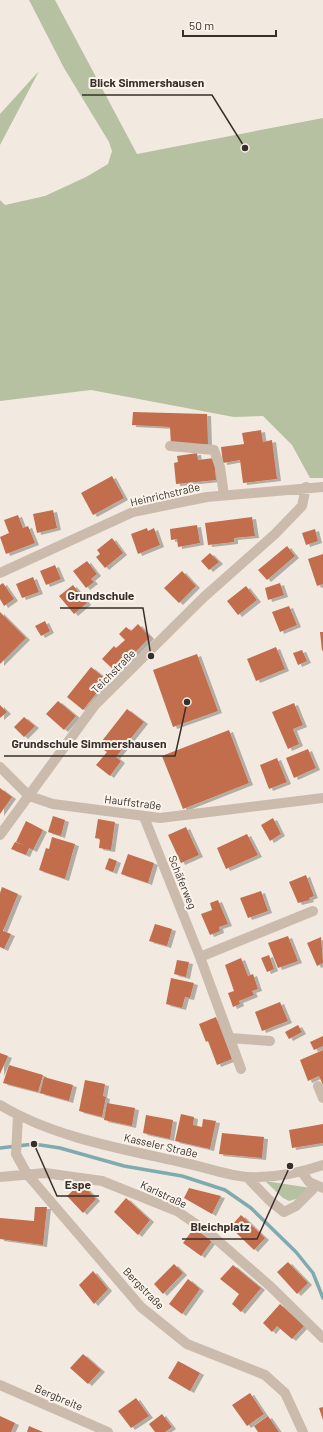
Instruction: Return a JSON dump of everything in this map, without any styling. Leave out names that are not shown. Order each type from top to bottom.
[{"type":"street","points":[[170,446],[214,450],[220,467],[224,495]]},
{"type":"street","name":"Heinrichstraße","points":[[0,573],[133,512],[224,495],[323,486]]},
{"type":"street","name":"Teichstraße","points":[[0,835],[95,705],[204,597],[275,534],[302,506],[306,487]]},
{"type":"street","name":"Hauffstraße","points":[[0,767],[29,796],[53,804],[144,817],[160,818],[323,798]]},
{"type":"street","name":"Schäferweg","points":[[144,817],[200,956],[241,1069]]},
{"type":"street","points":[[200,956],[313,911]]},
{"type":"street","points":[[230,1038],[270,1041]]},
{"type":"street","points":[[318,1086],[323,1098]]},
{"type":"street","name":"Kasseler Straße","points":[[0,1105],[18,1116],[58,1132],[137,1152],[248,1177],[302,1172],[323,1166]]},
{"type":"street","name":"Bergstraße","points":[[18,1116],[16,1154],[27,1174],[141,1307],[186,1344],[265,1375],[285,1393],[303,1432]]},
{"type":"street","points":[[248,1177],[268,1200],[284,1212],[296,1206],[320,1187],[309,1182],[302,1172]]},
{"type":"street","name":"Karlstraße","points":[[0,1177],[45,1173],[102,1181],[177,1211],[209,1233],[270,1286],[323,1338]]},
{"type":"street","name":"Bergbreite","points":[[0,1385],[108,1432]]},
{"type":"green space","points":[[29,0],[55,0],[137,154],[323,118],[323,478],[310,478],[292,445],[263,416],[234,417],[91,390],[0,401],[0,200],[5,205],[45,196],[86,177],[108,164],[112,151],[109,142],[64,68]]},
{"type":"green space","points":[[39,71],[0,145],[0,114]]},
{"type":"green space","points":[[265,1181],[311,1188],[299,1198],[289,1201],[283,1198]]},
{"type":"building","points":[[133,412],[207,414],[208,444],[171,445],[170,427],[132,425]]},
{"type":"building","points":[[261,430],[263,442],[272,440],[277,479],[243,483],[240,460],[223,463],[221,447],[244,444],[242,433]]},
{"type":"building","points":[[197,453],[198,460],[214,458],[216,480],[176,484],[174,463],[178,462],[177,456]]},
{"type":"building","points":[[112,476],[124,498],[93,515],[81,493]]},
{"type":"building","points":[[53,510],[57,528],[37,533],[33,514]]},
{"type":"building","points":[[18,515],[23,528],[28,526],[35,543],[6,554],[0,537],[9,533],[4,520]]},
{"type":"building","points":[[252,517],[255,536],[234,538],[234,542],[208,545],[205,523]]},
{"type":"building","points":[[197,525],[200,543],[178,547],[177,539],[171,540],[170,529]]},
{"type":"building","points":[[147,528],[148,531],[154,528],[160,545],[138,554],[131,534]]},
{"type":"building","points":[[315,529],[318,541],[306,545],[302,533]]},
{"type":"building","points":[[112,538],[123,553],[105,568],[96,557],[100,554],[97,550]]},
{"type":"building","points":[[287,546],[295,556],[267,580],[258,570]]},
{"type":"building","points":[[210,553],[219,562],[209,570],[201,561]]},
{"type":"building","points":[[323,554],[323,584],[317,586],[308,559]]},
{"type":"building","points":[[87,561],[97,574],[91,579],[94,582],[86,588],[73,571]]},
{"type":"building","points":[[55,565],[61,579],[46,585],[40,571]]},
{"type":"building","points":[[182,571],[196,586],[179,603],[164,588]]},
{"type":"building","points":[[33,577],[39,592],[22,598],[16,584]]},
{"type":"building","points":[[3,583],[14,599],[4,606],[0,599],[0,585]]},
{"type":"building","points":[[280,583],[284,595],[268,600],[265,588]]},
{"type":"building","points":[[73,585],[87,603],[74,614],[59,596]]},
{"type":"building","points":[[246,586],[257,600],[238,615],[227,601]]},
{"type":"building","points":[[289,606],[297,625],[280,632],[272,612]]},
{"type":"building","points":[[0,612],[26,638],[0,664]]},
{"type":"building","points":[[45,621],[50,631],[41,636],[35,626]]},
{"type":"building","points":[[138,624],[150,637],[116,672],[102,659],[114,646],[116,648],[125,640],[119,634],[126,627],[131,631]]},
{"type":"building","points":[[320,632],[323,632],[322,651]]},
{"type":"building","points":[[276,647],[285,669],[256,681],[247,659]]},
{"type":"building","points":[[302,650],[307,661],[298,665],[293,653]]},
{"type":"building","points":[[197,654],[218,711],[173,727],[153,670]]},
{"type":"building","points":[[91,667],[107,680],[83,710],[67,697]]},
{"type":"building","points":[[58,701],[76,716],[64,730],[46,714]]},
{"type":"building","points":[[294,703],[303,725],[293,729],[299,744],[288,749],[272,712]]},
{"type":"building","points":[[0,705],[7,712],[0,718]]},
{"type":"building","points":[[127,709],[144,722],[116,757],[121,761],[110,776],[96,765],[107,752],[98,746]]},
{"type":"building","points":[[24,717],[35,726],[24,737],[14,727]]},
{"type":"building","points":[[229,730],[249,783],[183,809],[162,756]]},
{"type":"building","points":[[308,749],[316,768],[294,778],[286,758]]},
{"type":"building","points":[[277,758],[287,782],[269,789],[260,765]]},
{"type":"building","points":[[0,788],[12,797],[0,814]]},
{"type":"building","points":[[53,816],[65,820],[61,836],[48,832]]},
{"type":"building","points":[[273,818],[281,834],[270,841],[261,825]]},
{"type":"building","points":[[98,819],[115,822],[111,850],[99,848],[100,839],[95,838]]},
{"type":"building","points":[[26,821],[43,830],[33,850],[29,848],[26,855],[11,849],[15,842],[26,846],[16,842]]},
{"type":"building","points":[[186,827],[199,855],[181,863],[168,835]]},
{"type":"building","points":[[247,834],[258,855],[226,869],[217,848]]},
{"type":"building","points":[[52,837],[75,844],[65,879],[39,870],[46,848],[49,849]]},
{"type":"building","points":[[128,854],[154,863],[148,883],[121,874]]},
{"type":"building","points":[[109,858],[117,861],[113,872],[105,869]]},
{"type":"building","points":[[306,875],[314,896],[309,898],[310,900],[298,903],[289,882]]},
{"type":"building","points":[[2,887],[18,894],[3,931],[11,934],[4,949],[0,947],[0,893]]},
{"type":"building","points":[[261,891],[268,911],[248,918],[240,898]]},
{"type":"building","points":[[218,900],[228,924],[219,927],[220,931],[210,935],[201,914],[212,910],[210,903]]},
{"type":"building","points":[[155,924],[172,929],[167,946],[149,941]]},
{"type":"building","points":[[288,936],[298,961],[278,968],[268,943]]},
{"type":"building","points":[[321,937],[323,963],[317,966],[307,943]]},
{"type":"building","points":[[269,955],[274,969],[267,972],[261,958]]},
{"type":"building","points":[[241,958],[248,976],[253,974],[258,989],[252,991],[254,995],[239,1001],[240,1004],[233,1007],[228,993],[234,991],[225,965]]},
{"type":"building","points":[[177,960],[189,962],[186,977],[174,974]]},
{"type":"building","points":[[171,978],[194,983],[190,998],[185,997],[182,1008],[166,1004]]},
{"type":"building","points":[[280,1002],[288,1021],[262,1031],[255,1012]]},
{"type":"building","points":[[216,1017],[232,1059],[217,1065],[208,1041],[206,1042],[199,1024]]},
{"type":"building","points":[[298,1025],[302,1032],[289,1039],[285,1032]]},
{"type":"building","points":[[323,1036],[323,1046],[314,1050],[310,1042]]},
{"type":"building","points":[[323,1050],[323,1085],[319,1076],[308,1081],[300,1060]]},
{"type":"building","points":[[0,1053],[8,1056],[0,1074]]},
{"type":"building","points":[[9,1065],[43,1075],[38,1092],[3,1083]]},
{"type":"building","points":[[44,1077],[73,1085],[69,1101],[40,1093]]},
{"type":"building","points":[[85,1080],[105,1084],[103,1096],[106,1097],[102,1117],[79,1111]]},
{"type":"building","points":[[107,1103],[135,1108],[132,1126],[104,1120]]},
{"type":"building","points":[[181,1114],[194,1117],[193,1125],[202,1127],[203,1119],[216,1121],[210,1149],[175,1141]]},
{"type":"building","points":[[146,1115],[173,1120],[170,1139],[143,1133]]},
{"type":"building","points":[[323,1124],[323,1143],[292,1148],[289,1130]]},
{"type":"building","points":[[222,1133],[264,1137],[262,1158],[219,1154]]},
{"type":"building","points":[[81,1183],[96,1199],[83,1213],[67,1196]]},
{"type":"building","points":[[189,1188],[221,1196],[212,1214],[184,1198]]},
{"type":"building","points":[[126,1198],[150,1220],[138,1235],[114,1212]]},
{"type":"building","points":[[35,1207],[47,1207],[43,1245],[0,1239],[0,1218],[34,1221]]},
{"type":"building","points":[[241,1215],[265,1238],[254,1250],[230,1227]]},
{"type":"building","points":[[194,1228],[212,1241],[201,1256],[183,1243]]},
{"type":"building","points":[[288,1262],[308,1283],[297,1294],[277,1272]]},
{"type":"building","points":[[174,1264],[183,1273],[163,1294],[154,1284]]},
{"type":"building","points":[[233,1265],[261,1288],[241,1312],[232,1304],[239,1294],[220,1279]]},
{"type":"building","points":[[93,1271],[108,1289],[94,1304],[79,1285]]},
{"type":"building","points":[[188,1279],[200,1289],[182,1314],[169,1304]]},
{"type":"building","points":[[280,1304],[304,1326],[292,1339],[277,1326],[272,1332],[263,1323]]},
{"type":"building","points":[[83,1354],[101,1370],[88,1384],[70,1368]]},
{"type":"building","points":[[178,1361],[200,1373],[190,1391],[168,1378]]},
{"type":"building","points":[[250,1393],[264,1414],[247,1426],[232,1405]]},
{"type":"building","points":[[136,1398],[149,1416],[131,1428],[118,1411]]},
{"type":"building","points":[[323,1407],[323,1420],[319,1408]]},
{"type":"building","points":[[162,1414],[172,1427],[165,1432],[155,1432],[149,1424]]},
{"type":"building","points":[[0,1416],[15,1423],[11,1432],[0,1432]]},
{"type":"building","points":[[268,1416],[279,1432],[258,1432],[254,1426]]},
{"type":"building","points":[[29,1426],[43,1432],[27,1432]]},
{"type":"waterway","points":[[0,1148],[34,1144],[60,1148],[124,1166],[182,1176],[225,1190],[251,1208],[296,1252],[313,1273],[323,1298]]},
{"type":"place","name":"Blick Simmershausen","points":[[245,148]]},
{"type":"place","name":"Grundschule","points":[[151,656]]},
{"type":"place","name":"Grundschule Simmershausen","points":[[187,702]]},
{"type":"place","name":"Espe","points":[[34,1144]]},
{"type":"place","name":"Bleichplatz","points":[[290,1166]]}]
